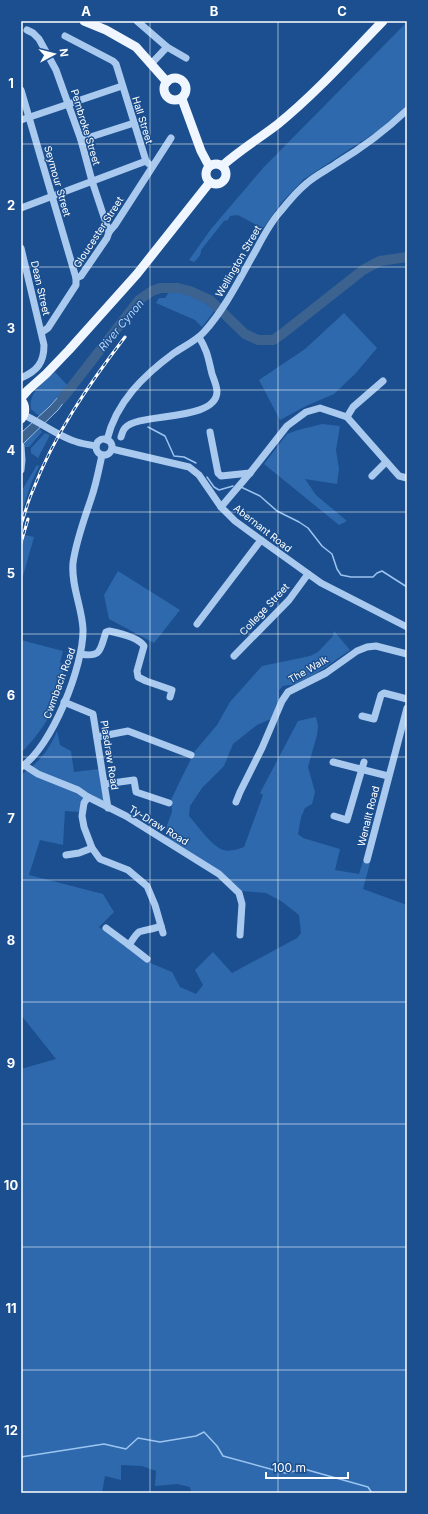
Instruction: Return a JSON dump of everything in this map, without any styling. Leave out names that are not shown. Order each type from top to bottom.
[{"type":"main road","points":[[84,21],[106,30],[136,47],[167,82]]},
{"type":"main road","points":[[222,166],[238,152],[278,124],[301,104],[383,21]]},
{"type":"main road","points":[[173,78],[184,82],[186,93],[182,99],[171,100],[165,96],[164,88],[167,82],[173,78]]},
{"type":"main road","points":[[182,99],[201,150],[209,166]]},
{"type":"main road","points":[[214,164],[222,166],[226,172],[226,176],[222,182],[216,184],[210,182],[206,176],[209,166],[214,164]]},
{"type":"main road","points":[[22,417],[25,408],[21,399],[28,390],[69,350],[136,274],[210,182]]},
{"type":"street","points":[[137,21],[167,47],[186,58]]},
{"type":"street","name":"Pembroke Street","points":[[31,31],[39,39],[56,70],[109,232]]},
{"type":"street","name":"Hall Street","points":[[65,36],[116,64],[146,161]]},
{"type":"street","points":[[152,64],[167,47]]},
{"type":"street","points":[[21,120],[122,86]]},
{"type":"street","name":"Seymour Street","points":[[21,90],[76,278]]},
{"type":"street","name":"Wellington Street","points":[[107,440],[119,409],[144,378],[157,365],[199,337],[217,316],[264,235],[294,195],[306,183],[366,145],[407,110]]},
{"type":"street","points":[[80,140],[134,123]]},
{"type":"street","name":"Gloucester Street","points":[[42,332],[48,328],[76,285],[76,278],[81,276],[107,238],[109,232],[171,138]]},
{"type":"street","points":[[21,208],[146,161],[152,166]]},
{"type":"street","name":"Dean Street","points":[[21,248],[42,332],[44,355],[40,365],[28,375],[21,378]]},
{"type":"street","points":[[121,437],[125,428],[135,423],[192,413],[208,406],[215,399],[217,386],[206,349],[199,337]]},
{"type":"street","points":[[347,417],[353,408],[383,381]]},
{"type":"street","points":[[221,507],[287,426],[306,412],[320,408],[347,417],[399,476],[407,478]]},
{"type":"street","points":[[22,417],[36,420],[64,437],[77,442],[96,446]]},
{"type":"street","points":[[210,432],[218,473],[221,476],[250,473]]},
{"type":"street","points":[[100,440],[107,440],[111,443],[112,449],[109,453],[102,455],[97,450],[96,446],[100,440]]},
{"type":"street","points":[[21,446],[21,470]]},
{"type":"street","name":"Abernant Road","points":[[112,449],[189,467],[199,475],[221,507],[235,521],[321,583],[407,627]]},
{"type":"street","name":"Cwmbach Road","points":[[23,766],[34,756],[45,742],[54,725],[81,654],[83,628],[81,611],[73,580],[73,564],[84,517],[93,494],[102,455]]},
{"type":"street","points":[[372,476],[386,462]]},
{"type":"street","points":[[197,624],[219,598],[261,540]]},
{"type":"street","name":"College Street","points":[[234,656],[289,600],[308,574]]},
{"type":"street","points":[[399,622],[407,619]]},
{"type":"street","points":[[81,654],[90,656],[96,655],[101,650],[106,632],[109,631],[127,636],[142,643],[144,646],[137,671],[138,677],[172,690]]},
{"type":"street","name":"The Walk","points":[[236,802],[262,748],[282,701],[288,692],[326,673],[357,651],[367,647],[376,646],[407,654]]},
{"type":"street","points":[[362,716],[374,719],[381,695],[384,693],[407,699]]},
{"type":"street","name":"Plasdraw Road","points":[[64,702],[93,714],[108,808]]},
{"type":"street","name":"Wenallt Road","points":[[367,860],[407,708]]},
{"type":"street","points":[[97,737],[128,731],[191,755]]},
{"type":"street","name":"Wenallt Road","points":[[333,762],[363,766],[388,776]]},
{"type":"street","name":"Ty-Draw Road","points":[[23,766],[38,774],[78,790],[108,808],[126,816],[219,874],[239,893],[242,904],[240,935]]},
{"type":"street","points":[[334,816],[347,820],[363,766]]},
{"type":"street","points":[[105,784],[134,780],[136,792],[169,803]]},
{"type":"street","points":[[88,797],[84,803],[82,816],[92,848],[100,859],[128,870],[147,886],[155,905],[162,930],[142,931],[138,933],[129,945]]},
{"type":"street","points":[[66,855],[79,853],[92,848]]},
{"type":"street","points":[[106,928],[147,959]]},
{"type":"shaded area","points":[[407,22],[407,105],[379,130],[304,179],[281,203],[264,227],[262,228],[238,215],[230,216],[228,220],[224,221],[201,250],[198,258],[194,262],[189,260],[211,229],[263,168]]},
{"type":"shaded area","points":[[170,291],[182,293],[194,298],[215,310],[202,327],[195,320],[156,303],[159,298],[165,298]]},
{"type":"shaded area","points":[[344,313],[377,348],[356,373],[334,394],[306,406],[280,420],[259,380],[305,349]]},
{"type":"shaded area","points":[[55,372],[68,386],[39,416],[31,409],[32,397],[34,392]]},
{"type":"shaded area","points":[[68,386],[73,390],[58,410],[21,446],[21,433],[50,406]]},
{"type":"shaded area","points":[[322,424],[340,426],[336,450],[339,469],[337,484],[305,479],[316,495],[347,521],[339,525],[264,464],[287,434]]},
{"type":"shaded area","points":[[40,429],[42,432],[29,447],[25,447],[24,443]]},
{"type":"shaded area","points":[[45,433],[50,435],[38,458],[31,453],[31,448]]},
{"type":"shaded area","points":[[37,465],[39,466],[32,481],[21,514],[21,490]]},
{"type":"shaded area","points":[[25,535],[34,537],[21,583],[21,550]]},
{"type":"shaded area","points":[[118,571],[180,610],[154,643],[109,619],[104,595]]},
{"type":"shaded area","points":[[334,631],[350,650],[317,673],[296,684],[283,686],[279,690],[279,700],[271,719],[257,725],[233,744],[224,766],[202,788],[190,806],[189,816],[207,837],[222,850],[228,851],[244,847],[263,795],[260,793],[298,721],[316,717],[318,726],[317,735],[308,767],[315,792],[312,804],[305,808],[301,817],[298,834],[303,838],[340,849],[335,870],[359,874],[363,861],[370,863],[363,889],[407,905],[407,1493],[191,1493],[190,1487],[177,1484],[155,1486],[156,1471],[142,1466],[121,1465],[121,1480],[105,1476],[102,1493],[21,1493],[21,1069],[56,1059],[21,1015],[21,775],[43,756],[57,731],[60,745],[71,751],[74,772],[99,769],[104,802],[86,792],[79,812],[65,811],[63,845],[40,840],[29,875],[103,894],[114,912],[99,927],[148,962],[172,972],[180,987],[196,994],[203,985],[195,970],[213,952],[232,973],[297,938],[301,933],[299,915],[281,901],[266,893],[241,891],[167,838],[170,830],[166,828],[172,812],[171,800],[195,751],[217,725],[230,702],[262,666],[310,656],[318,652],[333,636]]},
{"type":"shaded area","points":[[21,640],[63,651],[60,663],[65,664],[63,673],[66,674],[54,707],[44,726],[21,753]]},
{"type":"waterway","name":"River Cynon","points":[[62,399],[139,300],[152,291],[160,288],[178,288],[190,291],[210,300],[245,334],[258,340],[273,340],[363,270],[380,261],[407,257]]},
{"type":"waterway","points":[[148,427],[165,436],[174,456],[184,457],[196,463]]},
{"type":"waterway","points":[[207,477],[214,487],[219,490],[233,486]]},
{"type":"waterway","points":[[241,487],[260,496],[277,511],[308,528],[322,546],[332,554],[337,569],[341,575],[351,577],[373,577],[382,571],[407,587]]},
{"type":"waterway","points":[[21,1457],[104,1444],[126,1449],[138,1438],[160,1442],[196,1436],[204,1432],[217,1446],[223,1456],[285,1473],[304,1469],[368,1487],[372,1493]]},
{"type":"railway","points":[[21,525],[30,498],[51,450],[73,410],[125,337]]},
{"type":"railway","points":[[21,543],[28,519]]}]
